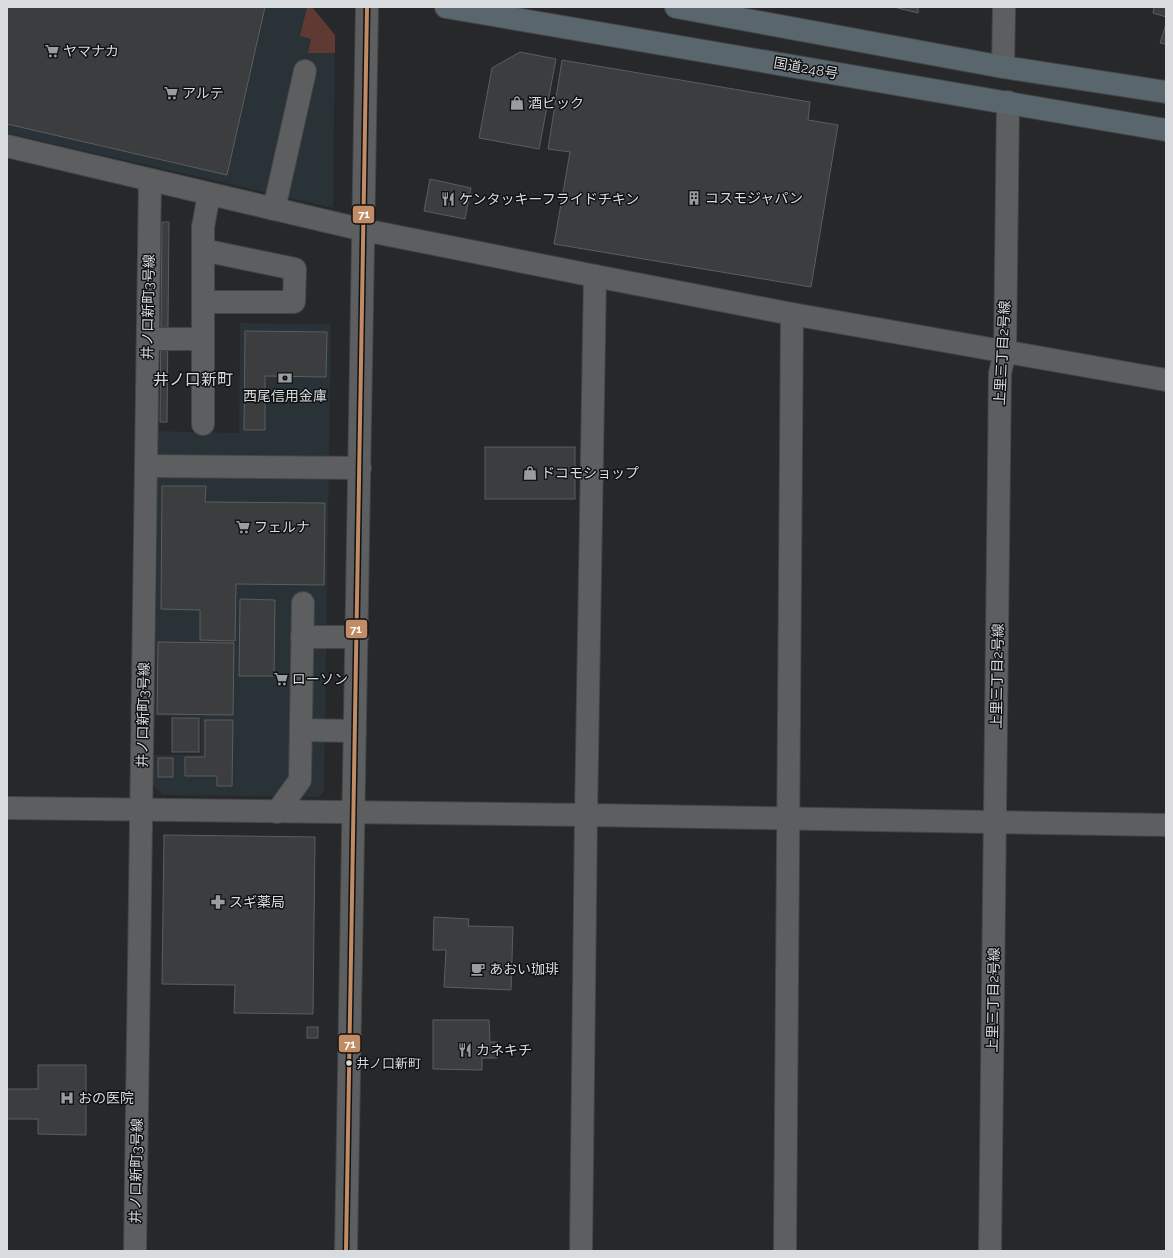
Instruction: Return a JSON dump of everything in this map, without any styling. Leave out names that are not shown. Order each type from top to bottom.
[{"type":"highway","name":"国道248号","points":[[446,7],[1166,130]]},
{"type":"highway","points":[[676,7],[1003,67],[1166,92]]},
{"type":"street","points":[[346,1251],[368,7]]},
{"type":"street","points":[[1003,67],[1004,7]]},
{"type":"street","points":[[274,209],[305,71]]},
{"type":"street","name":"上里三丁目2号線","points":[[990,1251],[1000,373],[1005,352],[1008,102]]},
{"type":"street","points":[[7,146],[364,230],[792,314],[1166,380]]},
{"type":"street","name":"井ノ口新町3号線","points":[[135,1251],[150,180]]},
{"type":"street","points":[[203,424],[203,227],[209,194]]},
{"type":"street","points":[[203,250],[295,268],[294,302],[203,302]]},
{"type":"street","points":[[582,1251],[586,815],[595,276]]},
{"type":"street","points":[[784,1251],[789,819],[792,314]]},
{"type":"street","points":[[148,339],[203,339]]},
{"type":"street","points":[[146,466],[360,468]]},
{"type":"street","points":[[277,812],[300,780],[303,603]]},
{"type":"street","points":[[302,637],[357,637]]},
{"type":"street","points":[[301,730],[355,731]]},
{"type":"street","points":[[7,808],[1166,824]]},
{"type":"shaded area","name":"アルテ","points":[[7,7],[312,7],[335,35],[333,208],[7,133]]},
{"type":"shaded area","points":[[307,7],[312,7],[335,35],[335,53],[308,53],[311,39],[300,36]]},
{"type":"shaded area","points":[[240,323],[331,324],[324,791],[319,797],[163,795],[154,786],[154,755],[201,755],[201,717],[155,716],[158,431],[239,433]]},
{"type":"building","name":"アルテ","points":[[7,7],[265,7],[227,175],[7,124]]},
{"type":"building","points":[[894,7],[918,7],[918,13]]},
{"type":"building","points":[[1154,7],[1166,7],[1166,17],[1153,13]]},
{"type":"building","points":[[1166,24],[1166,44],[1160,43]]},
{"type":"building","name":"酒ビック","points":[[520,52],[556,59],[539,149],[479,138],[492,68]]},
{"type":"building","name":"コスモジャパン","points":[[562,60],[810,102],[808,120],[838,125],[811,287],[554,244],[570,152],[548,149]]},
{"type":"building","name":"ケンタッキーフライドチキン","points":[[430,179],[471,188],[465,219],[424,211]]},
{"type":"building","points":[[162,222],[169,222],[167,422],[160,422]]},
{"type":"building","points":[[245,331],[327,332],[326,377],[265,376],[265,430],[244,430]]},
{"type":"building","name":"ドコモショップ","points":[[485,447],[575,447],[575,499],[485,499]]},
{"type":"building","points":[[162,486],[206,486],[205,502],[325,503],[324,585],[236,584],[235,641],[200,640],[200,610],[161,609]]},
{"type":"building","points":[[240,599],[275,600],[274,676],[239,676]]},
{"type":"building","points":[[158,642],[234,643],[233,715],[157,714]]},
{"type":"building","points":[[172,718],[199,718],[199,752],[172,752]]},
{"type":"building","points":[[205,720],[233,720],[232,786],[217,786],[217,776],[185,776],[185,757],[205,757]]},
{"type":"building","points":[[158,758],[173,758],[173,777],[158,777]]},
{"type":"building","points":[[164,835],[315,837],[313,1014],[234,1013],[235,985],[162,984]]},
{"type":"building","name":"あおい珈琲","points":[[434,917],[469,919],[468,926],[513,927],[511,990],[444,987],[446,950],[433,950]]},
{"type":"building","name":"カネキチ","points":[[433,1020],[489,1020],[490,1042],[497,1042],[497,1058],[482,1058],[482,1070],[433,1069]]},
{"type":"building","points":[[307,1027],[318,1027],[318,1038],[307,1038]]},
{"type":"building","points":[[38,1065],[86,1065],[86,1135],[38,1134],[38,1119],[7,1119],[7,1089],[38,1089]]},
{"type":"transit line","name":"71","points":[[346,1251],[367,7]]},
{"type":"place","name":"ヤマナカ","points":[[52,51]]},
{"type":"place","name":"アルテ","points":[[171,93]]},
{"type":"place","name":"酒ビック","points":[[517,103]]},
{"type":"place","name":"コスモジャパン","points":[[694,198]]},
{"type":"place","name":"ケンタッキーフライドチキン","points":[[448,199]]},
{"type":"place","name":"西尾信用金庫","points":[[285,378]]},
{"type":"place","name":"ドコモショップ","points":[[530,473]]},
{"type":"place","name":"フェルナ","points":[[243,527]]},
{"type":"place","name":"ローソン","points":[[281,679]]},
{"type":"place","name":"スギ薬局","points":[[218,902]]},
{"type":"place","name":"あおい珈琲","points":[[478,969]]},
{"type":"place","name":"カネキチ","points":[[465,1050]]},
{"type":"place","name":"井ノ口新町","points":[[349,1063]]},
{"type":"place","name":"おの医院","points":[[67,1098]]},
{"type":"district","name":"井ノ口新町","points":[[193,379]]}]
